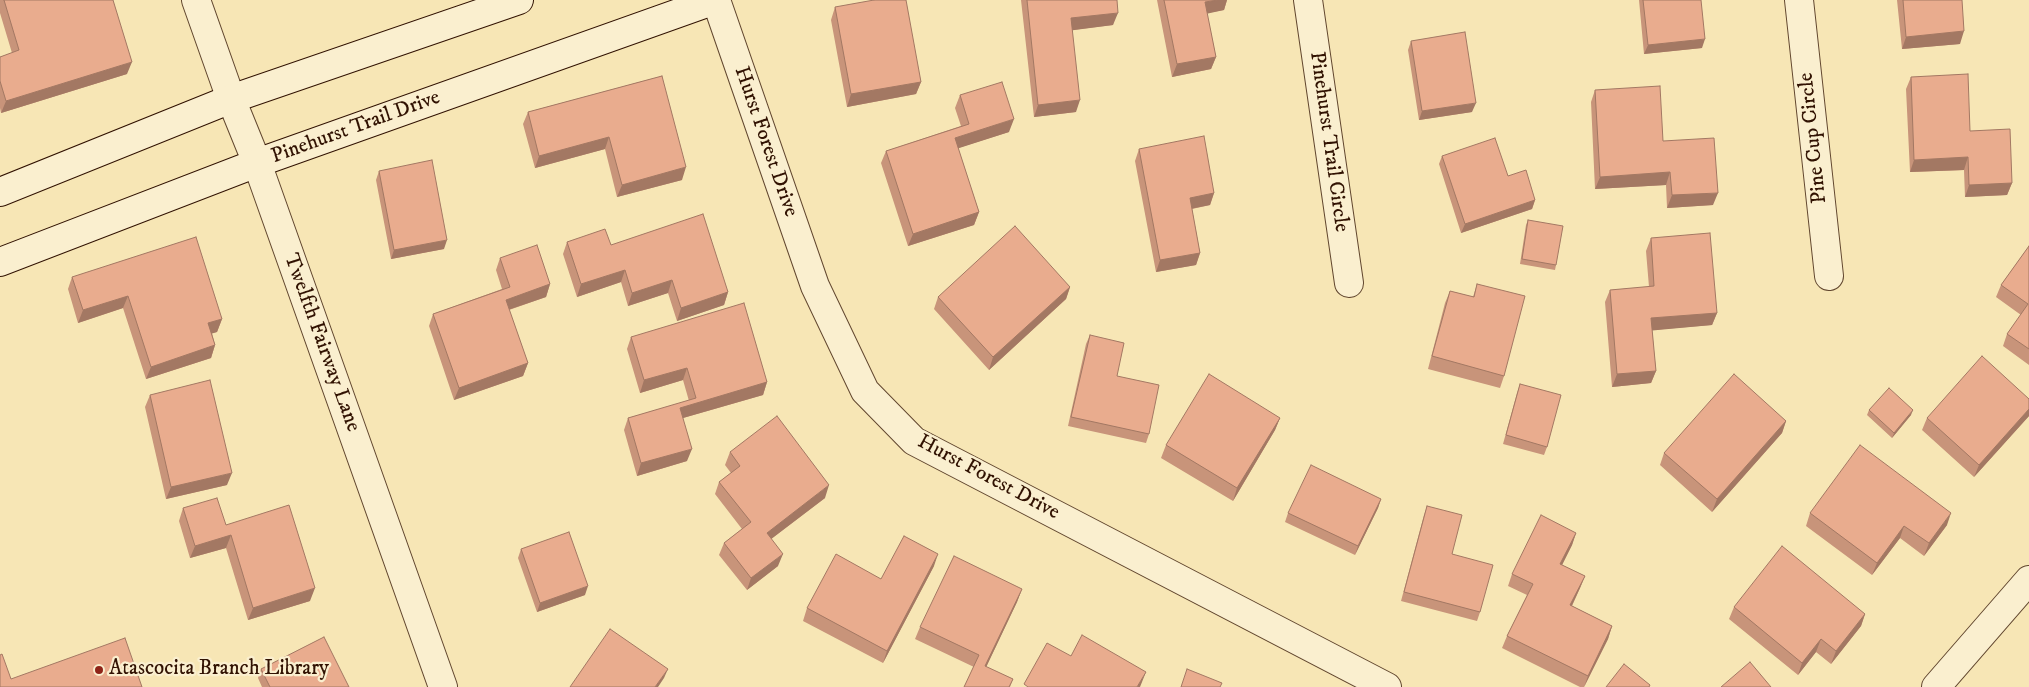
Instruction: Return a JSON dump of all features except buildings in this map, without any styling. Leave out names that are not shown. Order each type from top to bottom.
[{"type":"street","name":"Twelfth Fairway Lane","points":[[196,0],[230,99],[257,163],[443,687]]},
{"type":"street","points":[[0,192],[230,99],[519,0]]},
{"type":"street","name":"Pinehurst Trail Drive","points":[[0,262],[257,163],[716,0]]},
{"type":"street","name":"Hurst Forest Drive","points":[[716,0],[815,286],[865,390],[914,440],[1387,687]]},
{"type":"street","name":"Pinehurst Trail Circle","points":[[1308,0],[1348,284]]},
{"type":"street","name":"Pine Cup Circle","points":[[1799,0],[1829,276]]},
{"type":"street","points":[[1936,687],[2029,580]]},
{"type":"place","name":"Atascocita Branch Library","points":[[99,670]]}]
